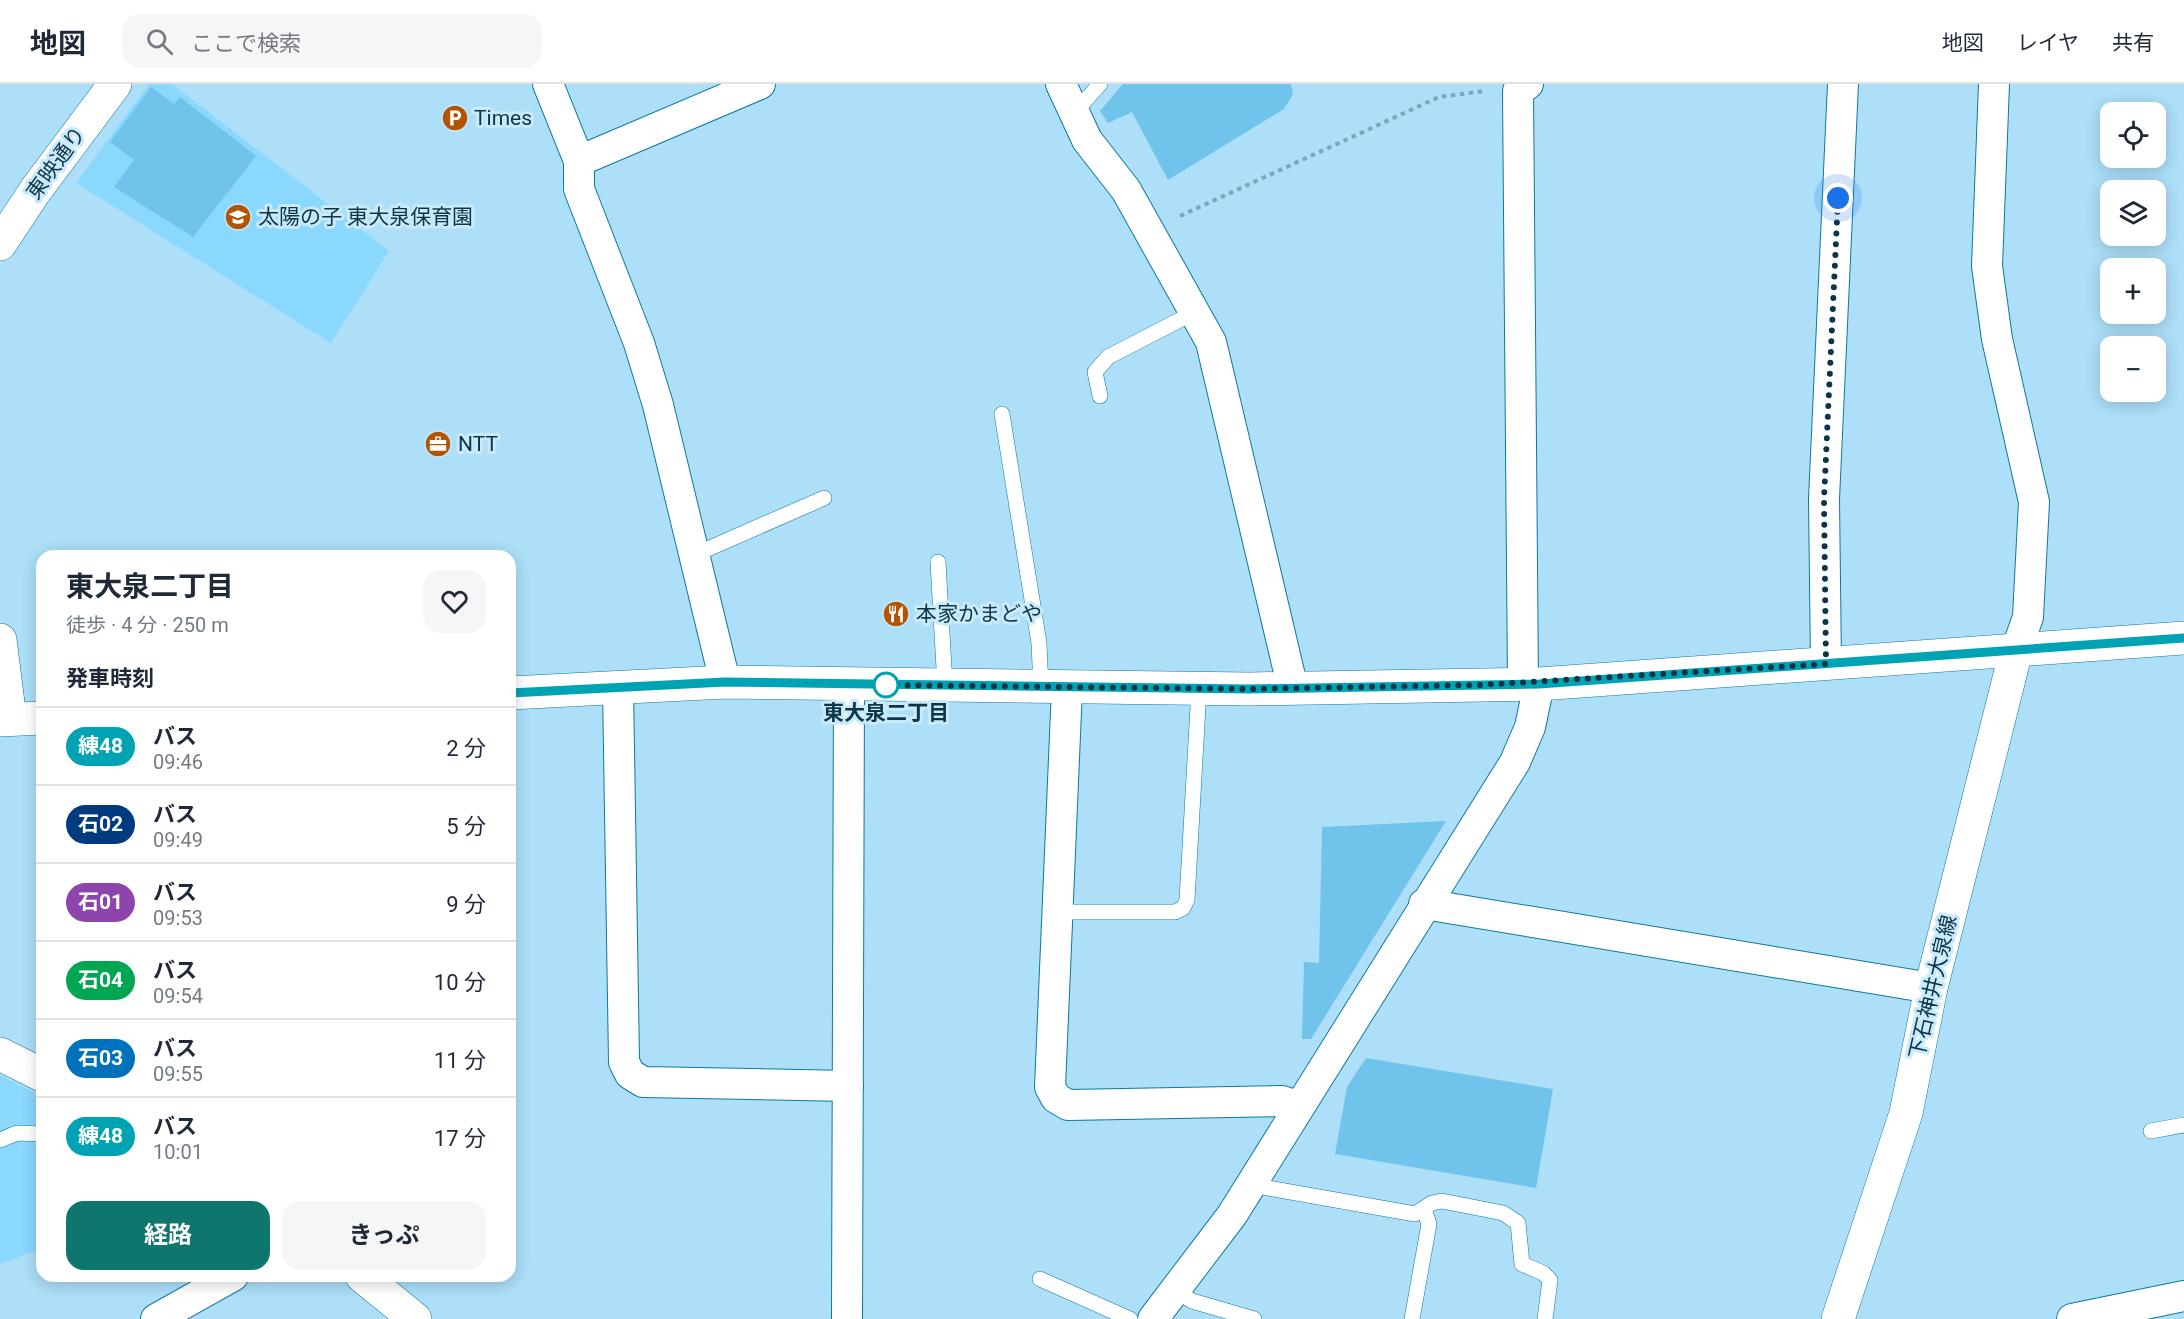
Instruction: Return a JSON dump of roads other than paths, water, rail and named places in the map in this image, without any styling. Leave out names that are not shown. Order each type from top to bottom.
[{"type":"main road","name":"東映通り","points":[[0,244],[35,191],[115,84]]},
{"type":"main road","points":[[516,693],[725,682],[1199,689],[1531,684],[2184,638]]},
{"type":"main road","points":[[0,640],[5,720],[36,718]]},
{"type":"main road","name":"下石神井大泉線","points":[[1838,1319],[1906,1113],[1931,988],[2016,651]]},
{"type":"main road","points":[[0,1054],[36,1072]]},
{"type":"main road","points":[[375,1282],[415,1319]]},
{"type":"street","points":[[548,84],[579,160],[579,189],[639,343],[658,405],[725,682]]},
{"type":"street","points":[[579,160],[760,84]]},
{"type":"street","points":[[1060,84],[1087,140],[1126,190],[1207,333],[1216,359],[1293,689]]},
{"type":"street","points":[[1826,664],[1824,499],[1843,84]]},
{"type":"street","points":[[1994,84],[1987,266],[1997,339],[2034,502],[2028,617],[2016,651]]},
{"type":"street","points":[[1153,1319],[1251,1185],[1297,1106],[1515,762],[1530,727],[1523,88]]},
{"type":"street","points":[[847,1319],[849,684]]},
{"type":"street","points":[[618,687],[624,1062],[630,1074],[643,1082],[848,1086]]},
{"type":"street","points":[[1054,688],[1057,912],[1050,1087],[1056,1098],[1068,1105],[1282,1101],[1297,1106]]},
{"type":"street","points":[[1424,904],[1931,988]]},
{"type":"street","points":[[156,1319],[222,1282]]},
{"type":"street","points":[[2072,1319],[2184,1296]]},
{"type":"lane","points":[[1075,112],[1100,84]]},
{"type":"lane","points":[[1100,396],[1095,372],[1108,357],[1196,312]]},
{"type":"lane","points":[[1002,414],[1039,643],[1054,688]]},
{"type":"lane","points":[[694,555],[824,498]]},
{"type":"lane","points":[[938,562],[945,686]]},
{"type":"lane","points":[[1057,912],[1175,912],[1183,908],[1187,900],[1199,689]]},
{"type":"lane","points":[[2151,1131],[2184,1125]]},
{"type":"lane","points":[[0,1140],[17,1133],[36,1134]]},
{"type":"lane","points":[[1251,1185],[1415,1214],[1432,1203],[1442,1201],[1503,1213],[1518,1223],[1522,1264],[1543,1273],[1550,1280],[1545,1319]]},
{"type":"lane","points":[[1412,1319],[1429,1224],[1424,1209]]},
{"type":"lane","points":[[1040,1279],[1130,1319]]},
{"type":"lane","points":[[1175,1290],[1192,1301],[1254,1319]]},
{"type":"place","name":"Times","points":[[455,118]]},
{"type":"place","name":"太陽の子 東大泉保育園","points":[[238,217]]},
{"type":"place","name":"NTT","points":[[438,444]]},
{"type":"place","name":"本家かまどや","points":[[896,614]]},
{"type":"place","name":"東大泉二丁目","points":[[886,685]]}]
